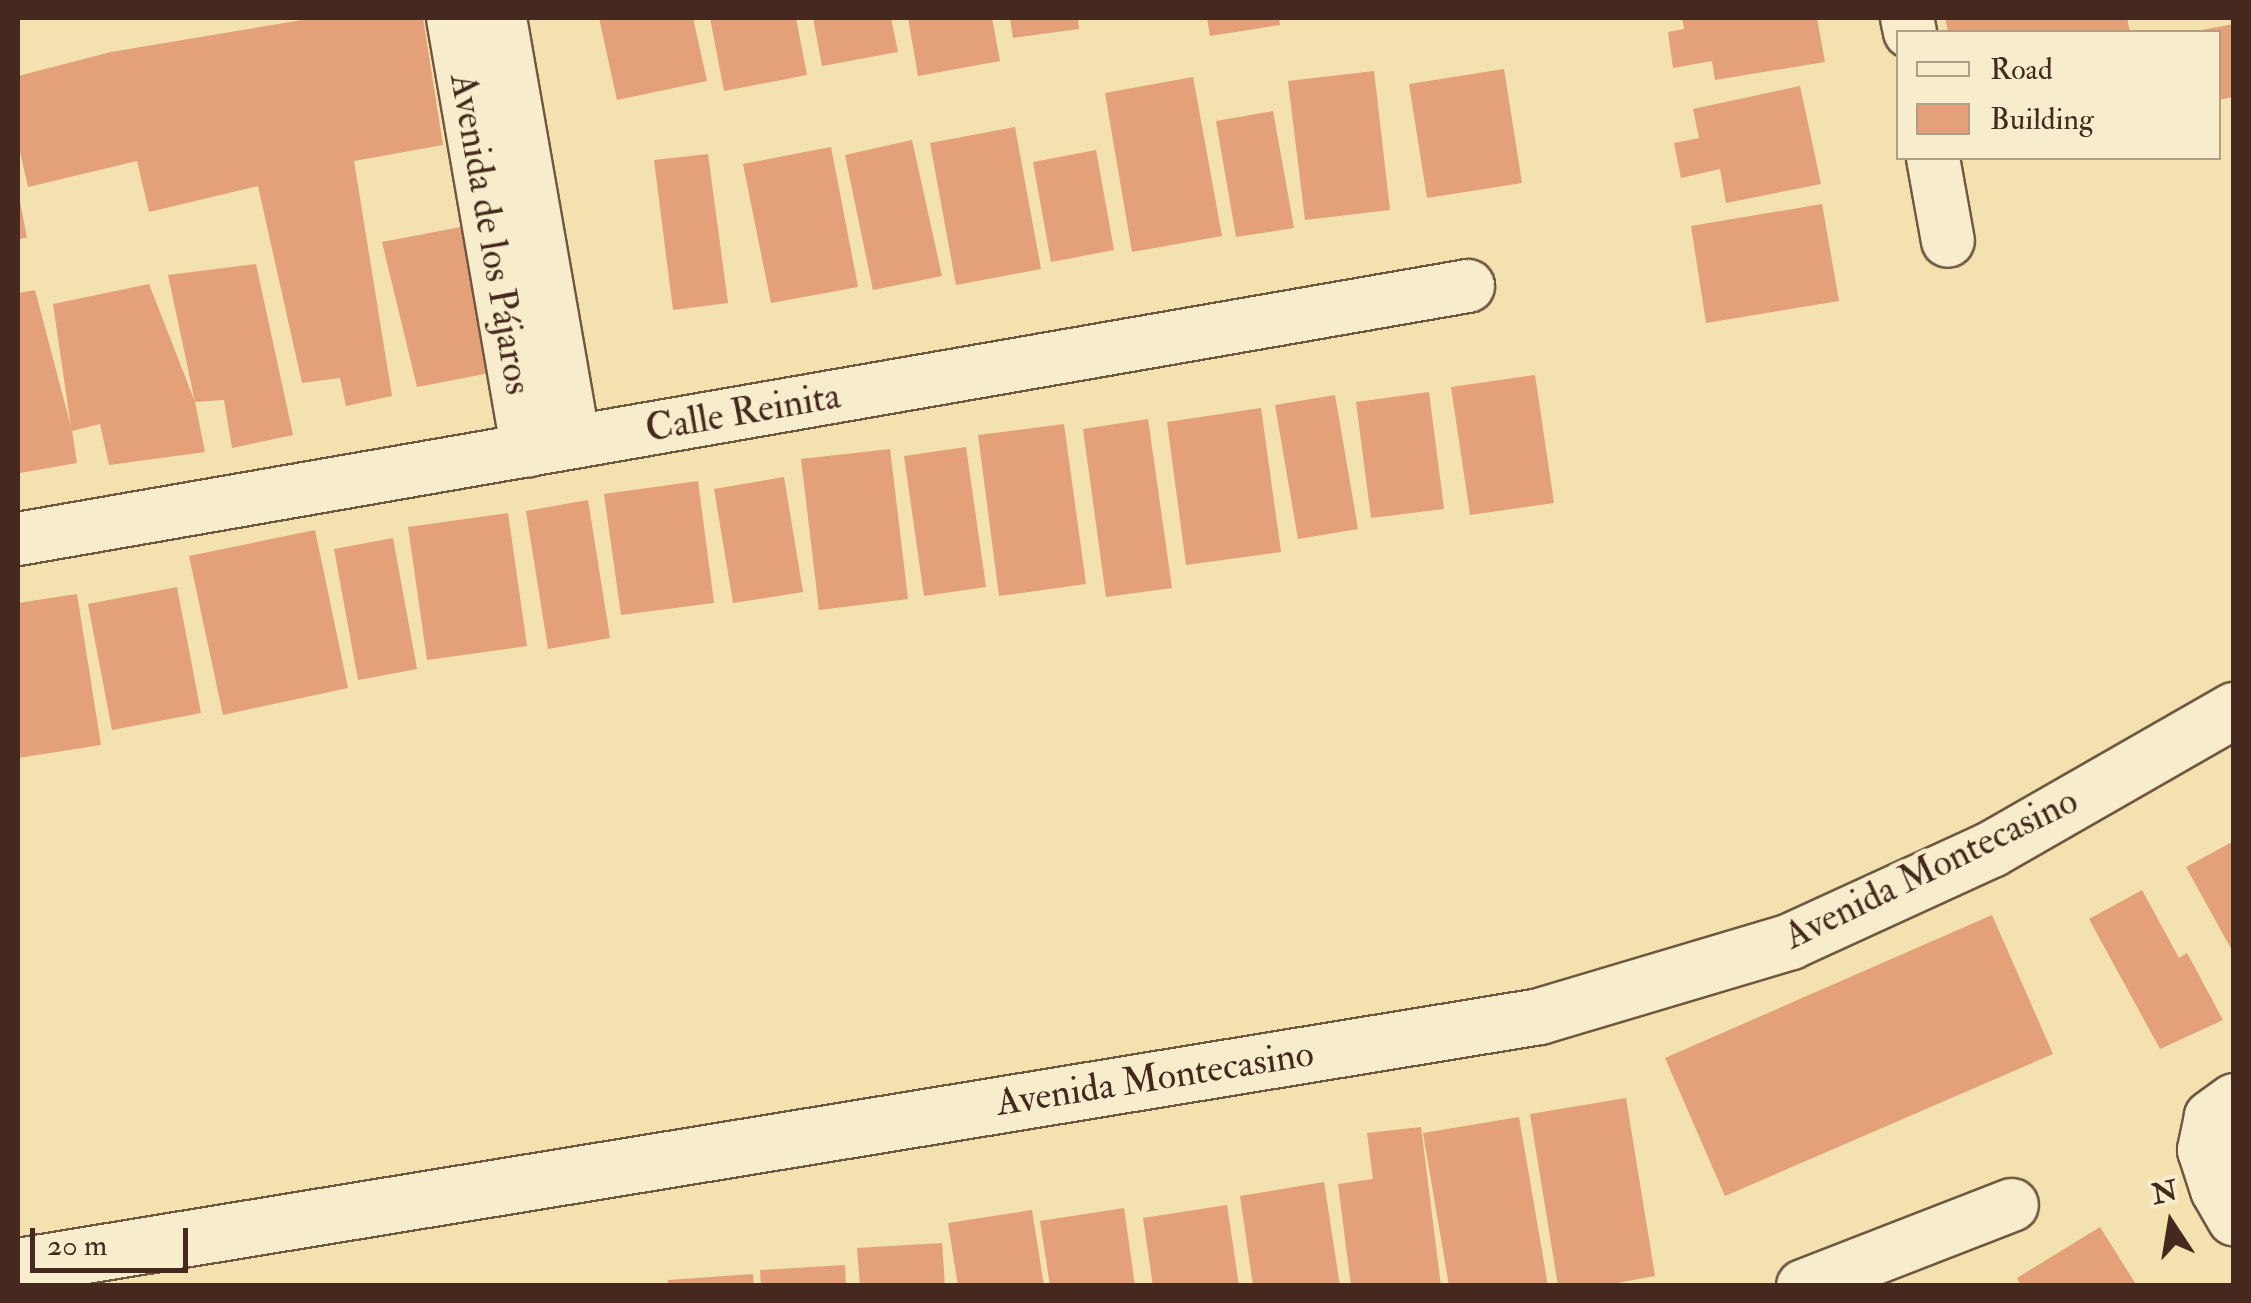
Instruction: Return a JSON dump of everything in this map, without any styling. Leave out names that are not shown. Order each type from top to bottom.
[{"type":"street","name":"Avenida de los Pájaros","points":[[453,18],[551,446]]},
{"type":"street","name":"Avenida de los Pájaros","points":[[500,18],[551,446]]},
{"type":"street","points":[[1932,160],[1948,240]]},
{"type":"street","name":"Calle Reinita","points":[[18,539],[1468,286]]},
{"type":"street","name":"Avenida Montecasino","points":[[18,1266],[1540,1016],[1790,941],[1991,850],[2234,710]]},
{"type":"street","points":[[2234,1100],[2211,1117],[2204,1150],[2217,1190],[2234,1219]]},
{"type":"street","points":[[1803,1286],[2012,1205]]},
{"type":"building","points":[[314,18],[423,18],[443,145],[354,161],[392,396],[346,406],[340,378],[302,383],[258,186],[149,212],[137,161],[28,187],[18,143],[18,76],[111,52]]},
{"type":"building","points":[[599,18],[693,18],[707,81],[617,100]]},
{"type":"building","points":[[710,18],[796,18],[807,75],[724,91]]},
{"type":"building","points":[[813,18],[891,18],[898,52],[822,66]]},
{"type":"building","points":[[908,18],[992,18],[1000,61],[918,76]]},
{"type":"building","points":[[1010,18],[1078,18],[1079,29],[1013,38]]},
{"type":"building","points":[[1207,18],[1279,18],[1280,25],[1210,36]]},
{"type":"building","points":[[1682,18],[1817,18],[1825,62],[1715,80],[1712,61],[1673,68],[1668,32],[1684,29]]},
{"type":"building","points":[[1945,18],[2127,18],[2130,30],[1948,30]]},
{"type":"building","points":[[2234,24],[2234,97],[2221,99],[2221,30],[2201,30]]},
{"type":"building","points":[[1504,69],[1522,183],[1427,198],[1409,84]]},
{"type":"building","points":[[1374,71],[1390,210],[1305,220],[1288,81]]},
{"type":"building","points":[[1193,77],[1222,236],[1132,252],[1105,93]]},
{"type":"building","points":[[1800,86],[1821,184],[1726,203],[1720,169],[1681,178],[1674,143],[1699,138],[1693,109]]},
{"type":"building","points":[[1273,111],[1294,228],[1236,237],[1216,121]]},
{"type":"building","points":[[1015,127],[1041,269],[956,285],[930,143]]},
{"type":"building","points":[[912,140],[942,276],[873,290],[845,155]]},
{"type":"building","points":[[831,147],[858,287],[771,303],[743,164]]},
{"type":"building","points":[[1096,150],[1114,250],[1051,262],[1033,162]]},
{"type":"building","points":[[708,154],[728,303],[673,310],[654,160]]},
{"type":"building","points":[[18,191],[27,238],[18,239]]},
{"type":"building","points":[[1822,204],[1839,301],[1706,323],[1691,226]]},
{"type":"building","points":[[461,227],[490,373],[417,387],[382,242]]},
{"type":"building","points":[[256,264],[293,435],[232,448],[224,400],[195,402],[168,275]]},
{"type":"building","points":[[149,284],[195,402],[205,452],[109,465],[100,424],[72,431],[77,463],[20,473],[18,293],[35,290],[71,427],[53,304]]},
{"type":"building","points":[[1535,375],[1554,503],[1470,515],[1451,387]]},
{"type":"building","points":[[1429,392],[1444,509],[1371,518],[1356,402]]},
{"type":"building","points":[[1335,395],[1358,529],[1298,539],[1275,405]]},
{"type":"building","points":[[1261,408],[1281,552],[1186,565],[1167,422]]},
{"type":"building","points":[[1148,419],[1172,588],[1106,597],[1083,429]]},
{"type":"building","points":[[1064,424],[1086,584],[999,596],[978,435]]},
{"type":"building","points":[[966,447],[986,587],[924,596],[904,456]]},
{"type":"building","points":[[890,449],[908,599],[819,610],[801,459]]},
{"type":"building","points":[[784,477],[803,592],[733,603],[714,489]]},
{"type":"building","points":[[698,481],[714,603],[621,615],[604,494]]},
{"type":"building","points":[[588,500],[610,638],[548,649],[526,511]]},
{"type":"building","points":[[508,513],[527,646],[427,660],[408,527]]},
{"type":"building","points":[[315,530],[348,688],[223,715],[189,556]]},
{"type":"building","points":[[393,538],[417,669],[358,680],[334,549]]},
{"type":"building","points":[[177,587],[201,713],[112,730],[88,604]]},
{"type":"building","points":[[77,594],[101,745],[18,758],[18,603]]},
{"type":"building","points":[[2234,841],[2234,954],[2186,867]]},
{"type":"building","points":[[2142,890],[2179,958],[2187,953],[2223,1020],[2160,1049],[2089,919]]},
{"type":"building","points":[[1992,915],[2053,1054],[1725,1196],[1665,1058]]},
{"type":"building","points":[[1626,1098],[1655,1276],[1601,1286],[1558,1286],[1530,1114]]},
{"type":"building","points":[[1519,1117],[1548,1286],[1449,1286],[1423,1133]]},
{"type":"building","points":[[1421,1127],[1441,1286],[1351,1286],[1338,1184],[1373,1179],[1367,1133]]},
{"type":"building","points":[[1324,1182],[1340,1286],[1253,1286],[1240,1196]]},
{"type":"building","points":[[1227,1205],[1239,1286],[1153,1286],[1143,1218]]},
{"type":"building","points":[[1124,1208],[1135,1286],[1050,1286],[1040,1221]]},
{"type":"building","points":[[1032,1210],[1044,1286],[958,1286],[948,1223]]},
{"type":"building","points":[[2100,1227],[2137,1286],[2021,1286],[2017,1278]]},
{"type":"building","points":[[942,1243],[945,1286],[860,1286],[857,1248]]},
{"type":"building","points":[[845,1265],[846,1286],[761,1286],[760,1270]]},
{"type":"building","points":[[753,1274],[754,1286],[668,1286],[668,1280]]}]
